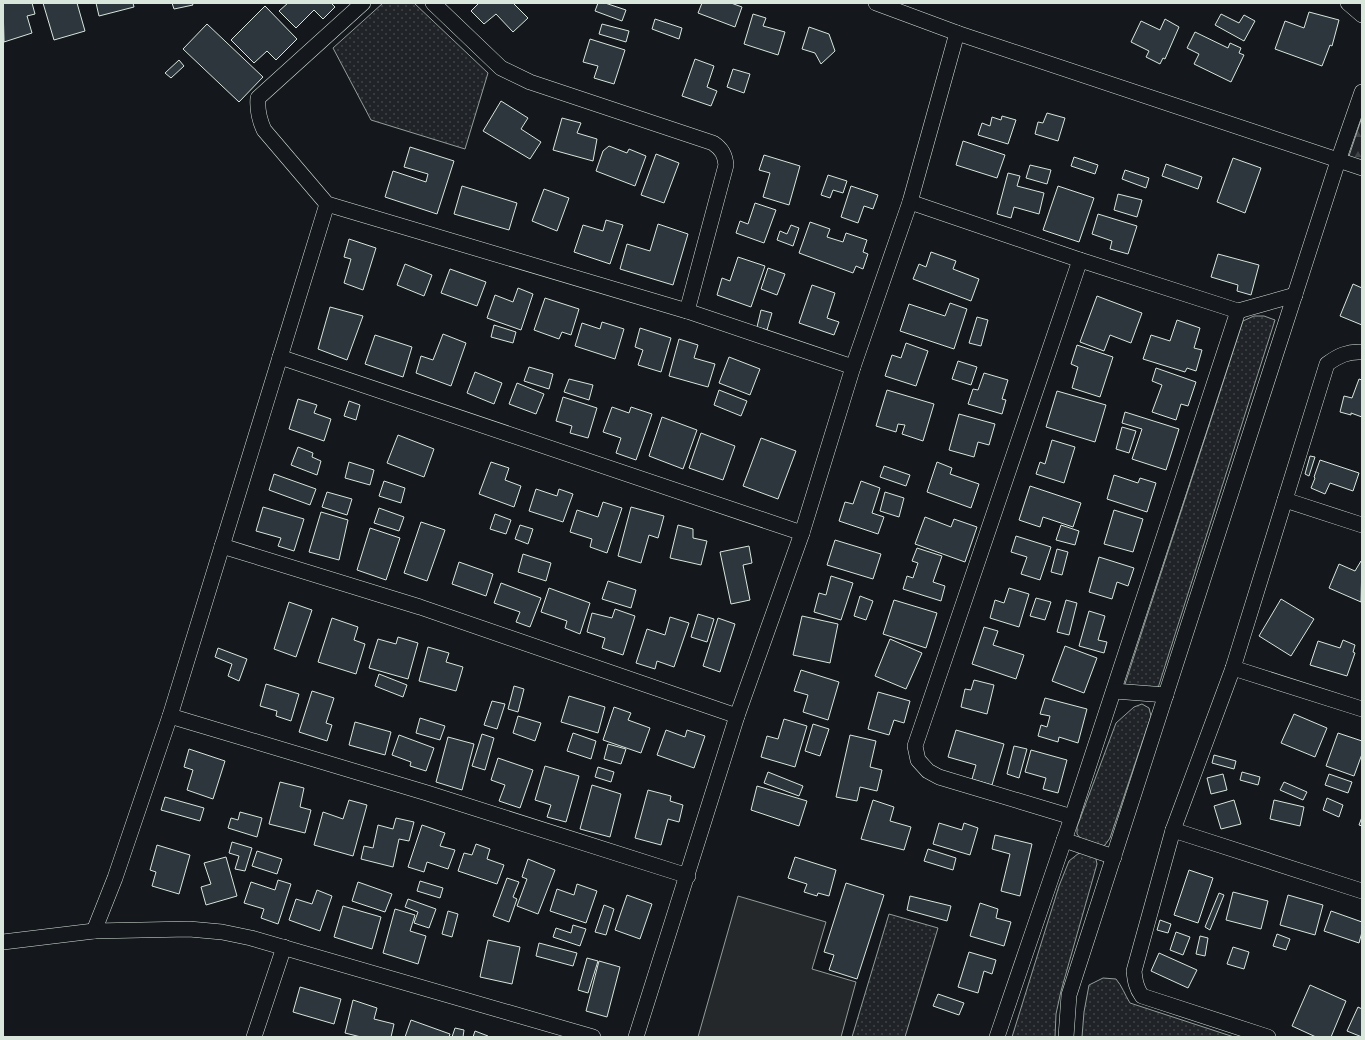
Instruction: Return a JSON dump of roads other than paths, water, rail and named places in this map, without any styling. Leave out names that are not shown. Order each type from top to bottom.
[{"type":"street","points":[[364,3],[258,98],[257,107],[259,118],[264,130],[327,204],[687,312],[853,367]]},
{"type":"street","points":[[433,3],[501,68],[530,82],[713,143],[721,149],[725,157],[726,165],[687,312]]},
{"type":"street","points":[[876,3],[957,34],[1362,168]]},
{"type":"street","points":[[1348,3],[1362,15]]},
{"type":"street","points":[[636,1037],[738,716],[802,533],[853,367],[910,202],[957,34]]},
{"type":"street","points":[[1066,1037],[1069,995],[1338,161],[1362,92]]},
{"type":"street","points":[[910,202],[1080,260],[1238,311],[1295,295]]},
{"type":"street","points":[[94,931],[115,878],[170,716],[327,204]]},
{"type":"street","points":[[1072,817],[938,777],[928,771],[918,760],[915,746],[1080,260]]},
{"type":"street","points":[[997,1037],[1114,692],[1238,311]]},
{"type":"street","points":[[1268,1037],[1142,996],[1135,982],[1134,970],[1173,830],[1233,668],[1327,364],[1341,355],[1354,351],[1362,352]]},
{"type":"street","points":[[280,356],[802,533]]},
{"type":"street","points":[[1285,500],[1362,525]]},
{"type":"street","points":[[222,546],[420,607],[738,716]]},
{"type":"street","points":[[1233,668],[1362,708]]},
{"type":"street","points":[[1114,692],[1166,695]]},
{"type":"street","points":[[170,716],[427,793],[688,876]]},
{"type":"street","points":[[1173,830],[1362,891]]},
{"type":"street","points":[[1064,840],[1114,857]]},
{"type":"street","points":[[3,942],[94,931],[196,930],[229,933],[284,947],[593,1037]]},
{"type":"street","points":[[254,1037],[284,947]]}]
